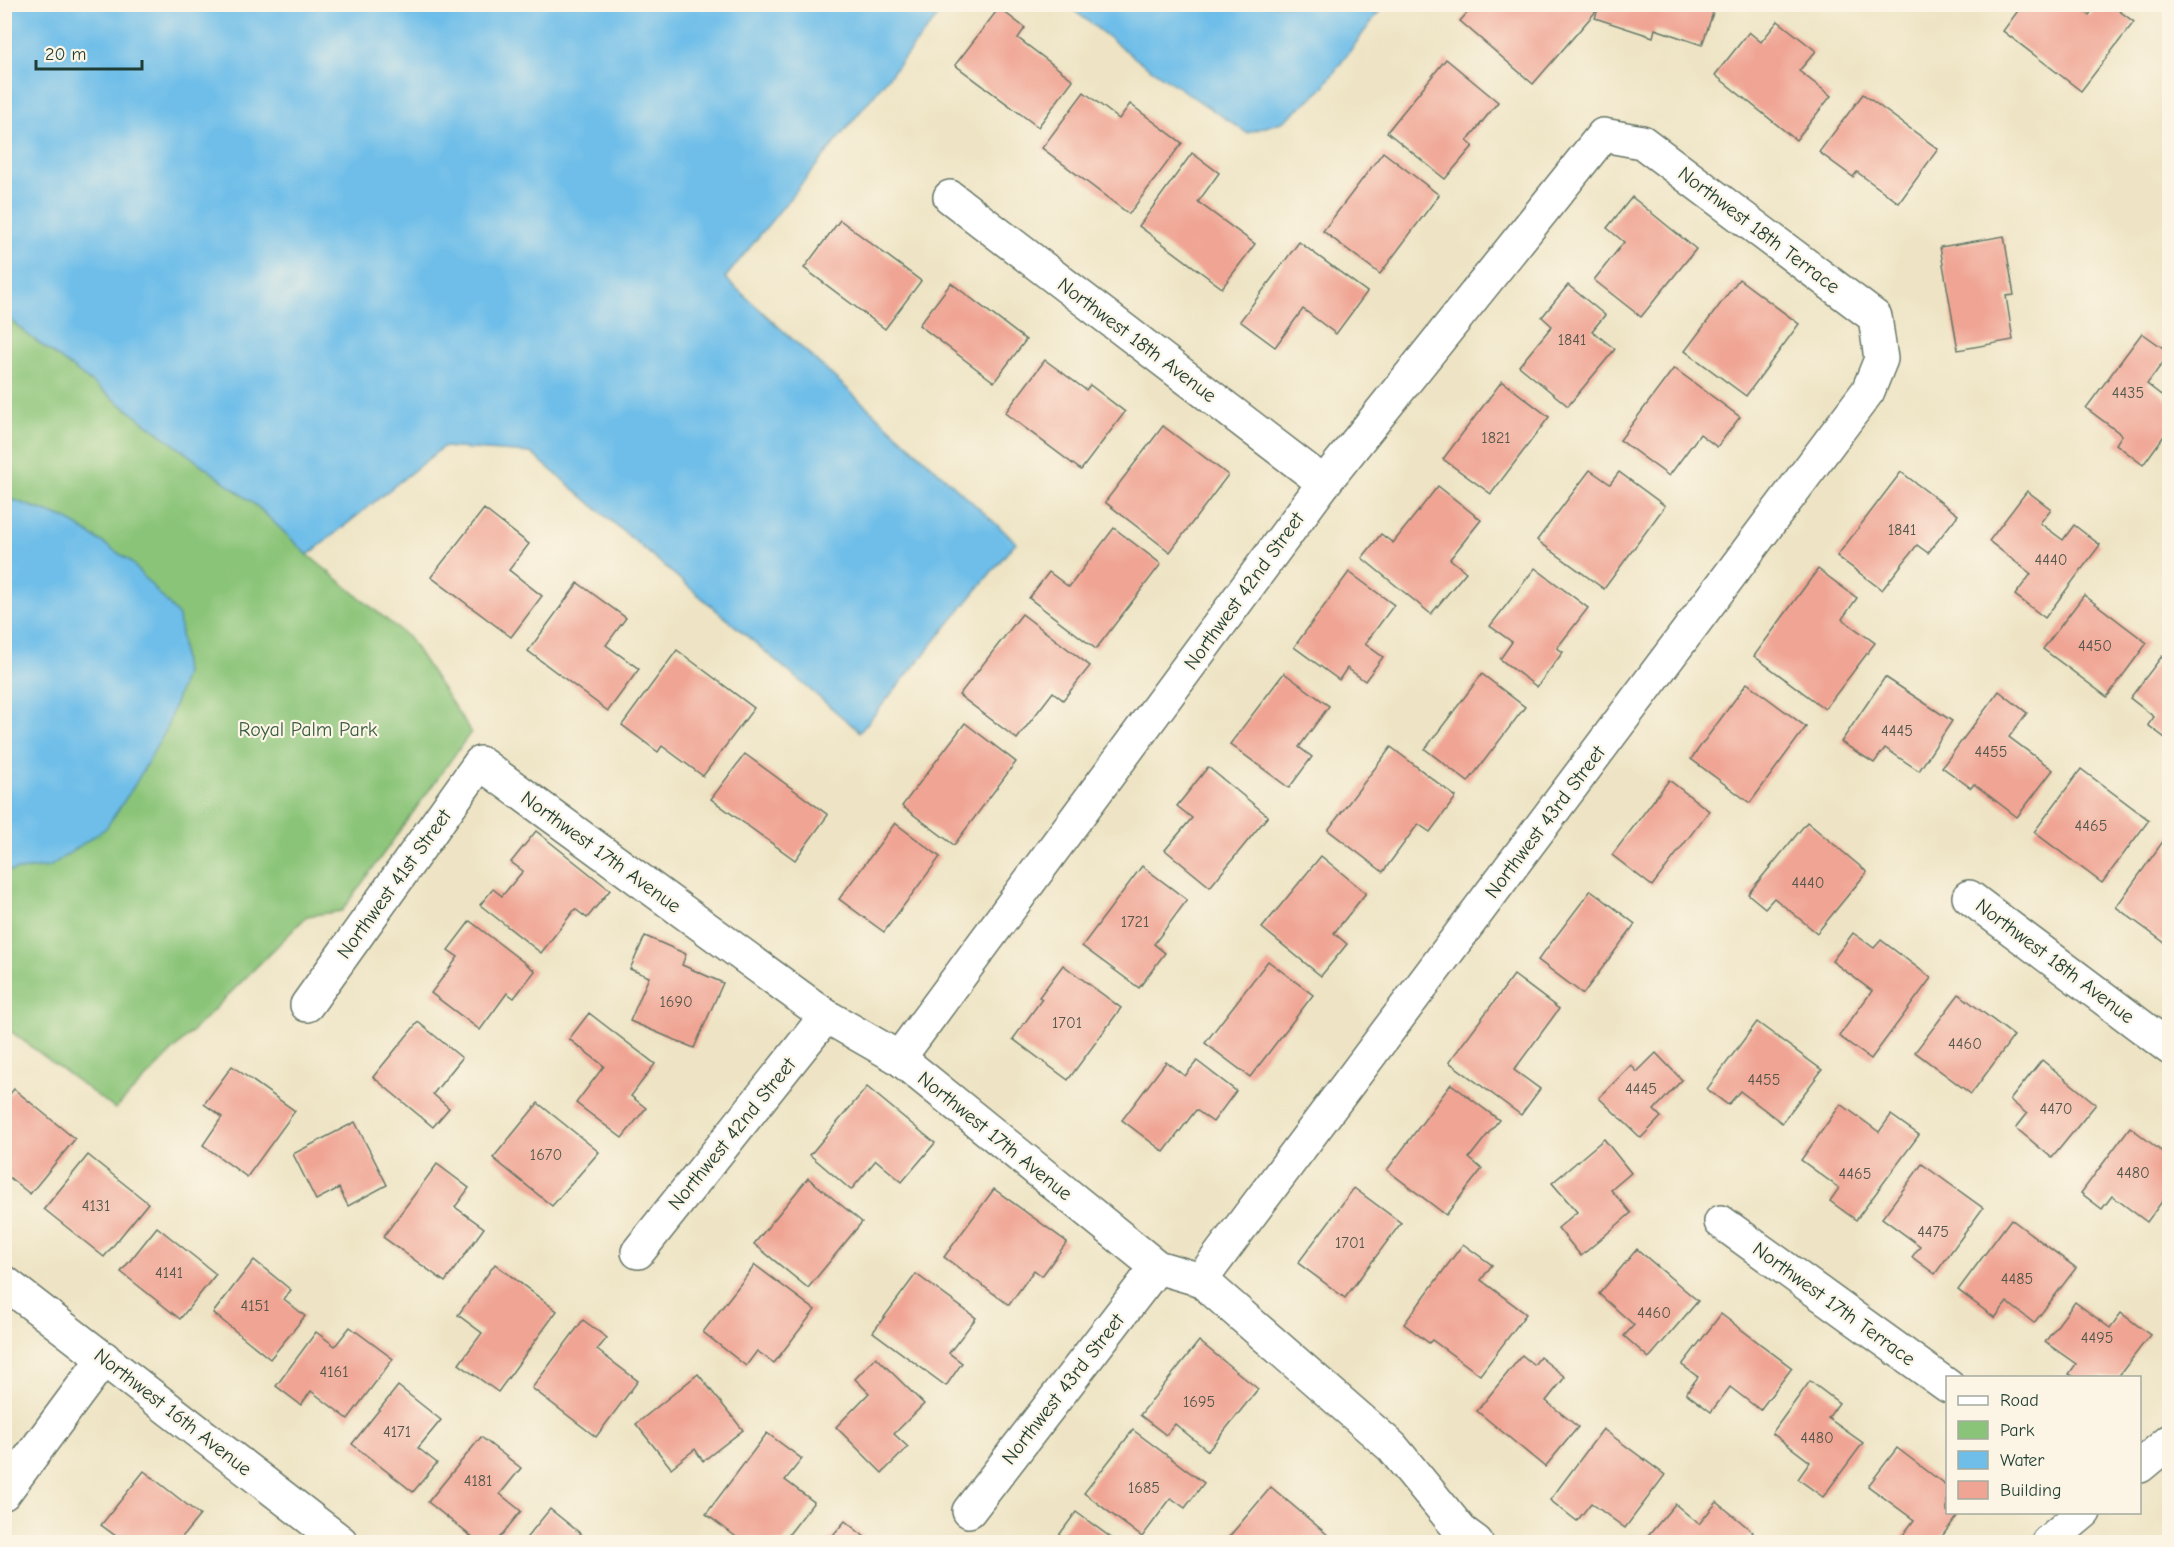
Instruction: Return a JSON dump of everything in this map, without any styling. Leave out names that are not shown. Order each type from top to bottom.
[{"type":"street","name":"Northwest 18th Terrace","points":[[1603,135],[1642,142],[1875,318],[1881,359]]},
{"type":"street","name":"Northwest 42nd Street","points":[[899,1058],[1324,483],[1603,135]]},
{"type":"street","name":"Northwest 18th Avenue","points":[[950,197],[1324,483]]},
{"type":"street","name":"Northwest 43rd Street","points":[[1201,1280],[1868,391],[1881,359]]},
{"type":"street","name":"Northwest 17th Avenue","points":[[480,763],[826,1016],[899,1058],[1157,1267],[1201,1280],[1392,1447],[1461,1531],[1476,1542]]},
{"type":"street","name":"Northwest 41st Street","points":[[307,1005],[480,763]]},
{"type":"street","name":"Northwest 18th Avenue","points":[[1969,897],[2169,1048]]},
{"type":"street","name":"Northwest 42nd Street","points":[[638,1252],[826,1016]]},
{"type":"street","name":"Northwest 17th Terrace","points":[[1721,1222],[1946,1385]]},
{"type":"street","name":"Northwest 43rd Street","points":[[969,1511],[1157,1267]]},
{"type":"street","name":"Northwest 16th Avenue","points":[[4,1282],[341,1542]]},
{"type":"street","points":[[4,1493],[104,1358]]},
{"type":"street","points":[[2141,1464],[2169,1441]]},
{"type":"street","points":[[2048,1542],[2082,1514]]},
{"type":"green space","name":"Royal Palm Park","points":[[5,315],[27,334],[258,507],[308,555],[409,638],[471,732],[342,911],[307,916],[115,1109],[5,1027],[5,871],[49,867],[67,519],[5,497]]},
{"type":"water","points":[[5,4],[947,5],[725,278],[1016,542],[860,732],[531,453],[443,447],[308,555],[258,507],[27,334],[5,315]]},
{"type":"water","points":[[1067,5],[1384,5],[1321,90],[1284,121],[1247,133],[1139,61]]},
{"type":"water","points":[[5,497],[67,519],[129,560],[179,616],[185,674],[166,730],[134,786],[106,828],[49,867],[9,871],[4,871]]},
{"type":"building","points":[[1475,4],[1592,4],[1598,9],[1533,84],[1460,21]]},
{"type":"building","points":[[1600,4],[1716,4],[1702,45],[1655,29],[1653,37],[1595,18]]},
{"type":"building","points":[[2023,4],[2076,4],[2089,15],[2097,4],[2110,4],[2134,22],[2081,91],[2003,31]]},
{"type":"building","points":[[999,8],[1025,28],[1018,38],[1073,80],[1038,127],[955,65]]},
{"type":"building","points":[[1778,21],[1816,51],[1799,71],[1831,96],[1796,140],[1715,75],[1749,32],[1761,42]]},
{"type":"building","points":[[1446,59],[1498,102],[1467,141],[1473,146],[1445,179],[1387,132]]},
{"type":"building","points":[[1084,92],[1119,119],[1130,104],[1182,143],[1129,214],[1042,148]]},
{"type":"building","points":[[1863,94],[1938,149],[1899,203],[1857,172],[1853,177],[1819,152]]},
{"type":"building","points":[[1383,152],[1439,195],[1380,274],[1323,231]]},
{"type":"building","points":[[1192,153],[1219,173],[1198,202],[1255,244],[1222,288],[1139,226]]},
{"type":"building","points":[[1632,197],[1696,249],[1641,317],[1594,280],[1624,242],[1607,228]]},
{"type":"building","points":[[840,220],[921,281],[885,329],[804,268]]},
{"type":"building","points":[[2004,236],[2014,295],[2006,296],[2013,340],[1958,350],[1940,247]]},
{"type":"building","points":[[1299,242],[1367,292],[1336,334],[1303,309],[1275,347],[1240,321]]},
{"type":"building","points":[[1739,279],[1799,324],[1746,396],[1685,351]]},
{"type":"building","points":[[951,283],[1026,340],[994,382],[919,325]]},
{"type":"building","points":[[1568,285],[1605,315],[1592,331],[1615,349],[1568,406],[1519,366],[1552,326],[1542,317]]},
{"type":"building","points":[[2142,333],[2170,353],[2147,384],[2169,401],[2169,429],[2143,465],[2116,444],[2122,435],[2086,408]]},
{"type":"building","points":[[1045,360],[1086,390],[1090,385],[1125,412],[1081,470],[1005,413]]},
{"type":"building","points":[[1674,368],[1740,417],[1717,447],[1700,434],[1669,476],[1620,440]]},
{"type":"building","points":[[1502,381],[1549,417],[1491,494],[1443,459]]},
{"type":"building","points":[[1163,426],[1228,475],[1170,552],[1105,502]]},
{"type":"building","points":[[1590,470],[1610,484],[1619,472],[1665,506],[1604,589],[1537,540]]},
{"type":"building","points":[[1901,472],[1958,515],[1928,553],[1917,545],[1882,590],[1837,556]]},
{"type":"building","points":[[1438,486],[1481,520],[1450,559],[1466,572],[1431,614],[1362,558],[1381,534],[1393,543]]},
{"type":"building","points":[[2027,491],[2051,509],[2040,523],[2063,540],[2074,525],[2100,545],[2045,618],[2015,595],[2031,574],[1989,541]]},
{"type":"building","points":[[484,509],[529,544],[509,570],[542,596],[511,637],[431,577]]},
{"type":"building","points":[[1114,528],[1161,564],[1096,649],[1029,598],[1049,572],[1069,587]]},
{"type":"building","points":[[1535,568],[1588,608],[1557,648],[1563,652],[1537,687],[1500,659],[1512,642],[1490,626]]},
{"type":"building","points":[[1818,569],[1857,598],[1842,619],[1875,643],[1825,709],[1754,656]]},
{"type":"building","points":[[1349,572],[1394,605],[1365,644],[1383,657],[1365,681],[1347,668],[1339,680],[1294,647]]},
{"type":"building","points":[[578,583],[626,618],[606,645],[639,669],[608,711],[528,651]]},
{"type":"building","points":[[2084,595],[2147,643],[2107,697],[2043,649]]},
{"type":"building","points":[[1022,614],[1090,666],[1063,700],[1053,692],[1017,739],[959,695]]},
{"type":"building","points":[[677,650],[754,708],[703,776],[662,746],[658,752],[622,725]]},
{"type":"building","points":[[2162,656],[2169,662],[2169,741],[2148,725],[2154,717],[2130,698]]},
{"type":"building","points":[[1284,673],[1329,706],[1299,747],[1312,757],[1289,788],[1230,744]]},
{"type":"building","points":[[1482,674],[1525,707],[1468,782],[1425,749]]},
{"type":"building","points":[[1885,677],[1952,721],[1919,771],[1885,748],[1874,763],[1841,742]]},
{"type":"building","points":[[1747,683],[1806,727],[1750,803],[1691,759]]},
{"type":"building","points":[[1999,691],[2027,713],[2009,737],[2053,770],[2017,817],[1974,784],[1971,788],[1942,767]]},
{"type":"building","points":[[965,723],[1016,762],[954,845],[902,806]]},
{"type":"building","points":[[1391,747],[1456,797],[1430,832],[1418,824],[1383,872],[1328,830]]},
{"type":"building","points":[[745,754],[828,815],[795,860],[711,799]]},
{"type":"building","points":[[1208,767],[1268,816],[1210,887],[1165,850],[1192,818],[1177,806]]},
{"type":"building","points":[[2081,769],[2149,820],[2102,883],[2034,832]]},
{"type":"building","points":[[1669,780],[1709,811],[1652,886],[1612,855]]},
{"type":"building","points":[[1807,822],[1867,872],[1817,933],[1774,898],[1765,908],[1748,894]]},
{"type":"building","points":[[895,823],[940,857],[884,932],[839,899]]},
{"type":"building","points":[[536,831],[610,890],[587,918],[575,909],[541,953],[480,905],[493,889],[502,896],[523,871],[511,862]]},
{"type":"building","points":[[2169,833],[2169,946],[2116,907]]},
{"type":"building","points":[[1321,856],[1366,893],[1334,933],[1347,944],[1321,976],[1262,928]]},
{"type":"building","points":[[1142,866],[1187,900],[1154,944],[1165,953],[1139,988],[1082,946]]},
{"type":"building","points":[[1591,890],[1635,924],[1583,994],[1538,960]]},
{"type":"building","points":[[470,921],[535,971],[514,998],[507,993],[480,1030],[431,993],[458,957],[448,950]]},
{"type":"building","points":[[1853,933],[1874,948],[1881,940],[1931,978],[1871,1059],[1839,1036],[1872,991],[1832,961]]},
{"type":"building","points":[[645,936],[686,954],[682,965],[723,983],[694,1048],[630,1021],[649,977],[630,969]]},
{"type":"building","points":[[1268,961],[1313,995],[1250,1077],[1205,1043]]},
{"type":"building","points":[[1063,965],[1121,1008],[1068,1080],[1013,1039],[1042,999],[1039,997]]},
{"type":"building","points":[[1514,975],[1559,1009],[1514,1070],[1540,1089],[1521,1115],[1449,1062]]},
{"type":"building","points":[[1959,994],[2014,1036],[1971,1094],[1915,1052]]},
{"type":"building","points":[[589,1013],[655,1064],[631,1096],[646,1108],[622,1138],[576,1103],[604,1066],[569,1039]]},
{"type":"building","points":[[418,1022],[462,1058],[433,1094],[449,1108],[433,1127],[373,1077]]},
{"type":"building","points":[[1757,1022],[1822,1070],[1782,1123],[1740,1091],[1728,1105],[1707,1089]]},
{"type":"building","points":[[1656,1053],[1682,1080],[1654,1110],[1661,1117],[1641,1138],[1599,1098],[1631,1065],[1637,1072]]},
{"type":"building","points":[[2042,1060],[2096,1104],[2052,1158],[2016,1128],[2027,1114],[2010,1100]]},
{"type":"building","points":[[1197,1061],[1236,1091],[1213,1122],[1196,1110],[1164,1152],[1122,1120],[1166,1062],[1185,1076]]},
{"type":"building","points":[[232,1066],[295,1111],[247,1177],[203,1145],[222,1117],[204,1104]]},
{"type":"building","points":[[1451,1084],[1499,1120],[1469,1158],[1482,1169],[1446,1215],[1387,1170]]},
{"type":"building","points":[[867,1087],[935,1143],[902,1182],[876,1160],[851,1190],[810,1155]]},
{"type":"building","points":[[14,1089],[75,1139],[30,1194],[4,1173],[4,1101]]},
{"type":"building","points":[[538,1103],[599,1152],[552,1206],[493,1158]]},
{"type":"building","points":[[1841,1104],[1879,1132],[1891,1115],[1919,1135],[1856,1220],[1830,1201],[1839,1188],[1801,1160]]},
{"type":"building","points":[[355,1122],[387,1185],[348,1206],[339,1188],[316,1200],[293,1154]]},
{"type":"building","points":[[2130,1127],[2165,1154],[2169,1147],[2169,1192],[2147,1222],[2112,1196],[2102,1209],[2081,1193]]},
{"type":"building","points":[[1604,1139],[1631,1173],[1611,1190],[1631,1213],[1581,1256],[1558,1228],[1577,1212],[1552,1183]]},
{"type":"building","points":[[88,1155],[148,1203],[104,1257],[44,1209]]},
{"type":"building","points":[[437,1164],[469,1188],[455,1207],[484,1228],[445,1282],[383,1237]]},
{"type":"building","points":[[1922,1164],[1983,1208],[1935,1274],[1912,1257],[1920,1246],[1882,1218]]},
{"type":"building","points":[[808,1178],[862,1222],[808,1288],[754,1244]]},
{"type":"building","points":[[1354,1188],[1401,1223],[1345,1298],[1298,1263]]},
{"type":"building","points":[[994,1189],[1067,1242],[1042,1276],[1034,1270],[1009,1305],[944,1257]]},
{"type":"building","points":[[2011,1219],[2076,1268],[2034,1323],[2007,1302],[1995,1318],[1958,1290]]},
{"type":"building","points":[[157,1227],[216,1274],[180,1319],[121,1272]]},
{"type":"building","points":[[1463,1244],[1492,1265],[1481,1280],[1526,1314],[1480,1375],[1432,1340],[1429,1343],[1404,1324]]},
{"type":"building","points":[[1637,1249],[1698,1301],[1649,1358],[1624,1336],[1634,1325],[1599,1294]]},
{"type":"building","points":[[254,1260],[291,1290],[284,1299],[305,1316],[270,1359],[213,1313]]},
{"type":"building","points":[[495,1264],[557,1311],[498,1392],[459,1364],[482,1333],[458,1315]]},
{"type":"building","points":[[755,1265],[815,1310],[774,1363],[757,1351],[746,1366],[703,1332]]},
{"type":"building","points":[[916,1274],[976,1318],[949,1353],[962,1363],[946,1386],[873,1332]]},
{"type":"building","points":[[2075,1302],[2110,1328],[2121,1313],[2150,1335],[2119,1376],[2072,1376],[2069,1374],[2076,1364],[2045,1342]]},
{"type":"building","points":[[1721,1314],[1792,1368],[1760,1410],[1730,1387],[1711,1412],[1686,1393],[1698,1377],[1682,1365]]},
{"type":"building","points":[[583,1320],[607,1338],[597,1350],[638,1381],[596,1437],[532,1388]]},
{"type":"building","points":[[350,1327],[393,1359],[348,1419],[311,1391],[301,1405],[276,1386],[316,1332],[335,1346]]},
{"type":"building","points":[[1199,1341],[1258,1389],[1208,1451],[1175,1424],[1166,1435],[1140,1415]]},
{"type":"building","points":[[1522,1355],[1534,1365],[1540,1357],[1565,1377],[1546,1401],[1578,1427],[1545,1467],[1477,1411]]},
{"type":"building","points":[[876,1357],[924,1404],[894,1434],[908,1447],[882,1473],[836,1427],[869,1393],[855,1379]]},
{"type":"building","points":[[698,1374],[743,1430],[703,1461],[695,1449],[671,1468],[636,1424]]},
{"type":"building","points":[[1810,1381],[1839,1403],[1828,1418],[1863,1443],[1823,1497],[1798,1479],[1810,1462],[1772,1433]]},
{"type":"building","points":[[398,1386],[441,1420],[418,1448],[437,1463],[413,1492],[352,1444]]},
{"type":"building","points":[[1603,1429],[1665,1475],[1625,1528],[1591,1503],[1577,1521],[1550,1500]]},
{"type":"building","points":[[1133,1430],[1204,1483],[1185,1508],[1171,1498],[1142,1537],[1084,1493]]},
{"type":"building","points":[[767,1433],[802,1459],[785,1480],[814,1502],[783,1542],[730,1542],[735,1536],[706,1514]]},
{"type":"building","points":[[481,1437],[521,1468],[500,1494],[521,1511],[496,1542],[478,1542],[428,1502]]},
{"type":"building","points":[[1897,1448],[1946,1485],[1946,1514],[1959,1514],[1938,1542],[1898,1542],[1914,1520],[1868,1486]]},
{"type":"building","points":[[144,1471],[200,1515],[178,1542],[161,1542],[157,1539],[154,1542],[124,1542],[101,1525]]},
{"type":"building","points":[[1271,1487],[1329,1536],[1324,1542],[1233,1542],[1228,1538]]},
{"type":"building","points":[[1717,1502],[1753,1532],[1745,1542],[1643,1542],[1675,1504],[1699,1524]]},
{"type":"building","points":[[550,1509],[591,1542],[523,1542]]},
{"type":"building","points":[[1076,1512],[1117,1542],[1054,1542]]},
{"type":"building","points":[[845,1521],[871,1542],[827,1542]]}]
